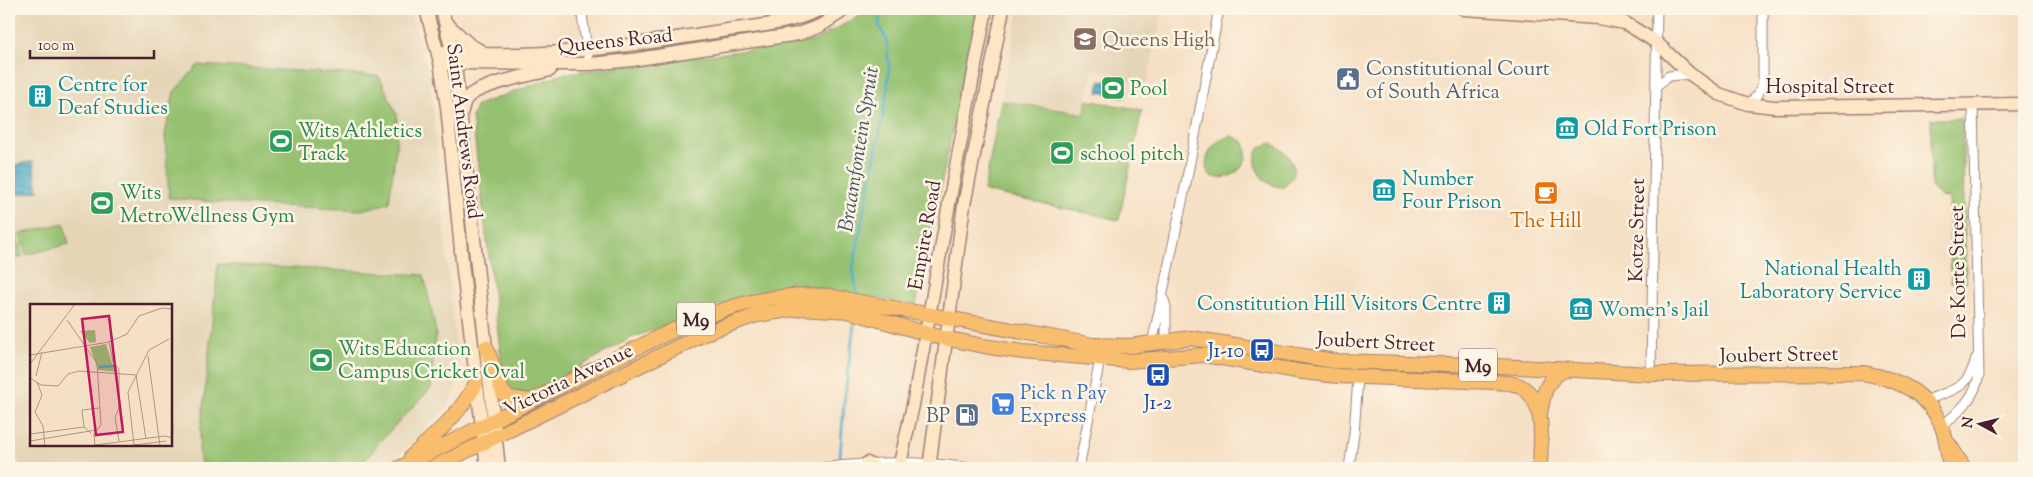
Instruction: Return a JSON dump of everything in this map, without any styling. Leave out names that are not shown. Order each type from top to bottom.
[{"type":"main road","name":"Saint Andrews Road","points":[[426,9],[439,57],[446,106],[476,383],[488,422]]},
{"type":"main road","name":"Saint Andrews Road","points":[[442,9],[454,58],[486,347],[488,422],[490,439],[498,468]]},
{"type":"main road","name":"Queens Road","points":[[454,58],[487,54],[587,51],[767,24],[802,16],[821,9]]},
{"type":"main road","name":"Queens Road","points":[[439,57],[567,66],[641,59],[798,34],[820,26],[846,9]]},
{"type":"main road","name":"Empire Road","points":[[900,465],[927,332],[961,136],[986,9]]},
{"type":"main road","name":"Empire Road","points":[[930,466],[969,178],[1003,9]]},
{"type":"main road","points":[[1464,9],[1611,20],[1635,28],[1656,42]]},
{"type":"main road","points":[[446,23],[470,45],[487,54]]},
{"type":"main road","name":"Hospital Street","points":[[1656,42],[1690,74],[1719,94],[1748,104],[1775,107],[2024,104]]},
{"type":"main road","points":[[461,116],[467,97],[473,93],[502,83],[567,66]]},
{"type":"main road","name":"Victoria Avenue","points":[[399,468],[688,322],[726,308],[762,299],[802,295],[821,296],[930,314]]},
{"type":"main road","name":"Victoria Avenue","points":[[432,468],[708,332],[756,315],[802,308],[848,311],[927,332]]},
{"type":"main road","name":"Joubert Street","points":[[930,314],[1093,345],[1116,347],[1191,338],[1335,362],[1651,374],[1863,373],[1881,376],[1903,384],[1925,400],[1964,468]]},
{"type":"main road","name":"Joubert Street","points":[[927,332],[947,338],[1023,352],[1100,360],[1142,361],[1204,355],[1311,374],[1514,384],[1525,390],[1533,399],[1540,418]]},
{"type":"main road","points":[[486,347],[503,392],[510,398],[530,401]]},
{"type":"main road","points":[[1540,418],[1549,381],[1557,373],[1563,371]]},
{"type":"main road","points":[[399,468],[456,415],[469,398],[476,383]]},
{"type":"main road","name":"M9","points":[[1540,418],[1540,468]]},
{"type":"main road","name":"M9","points":[[1943,432],[1950,468]]},
{"type":"main road","name":"Saint Andrews Road","points":[[487,468],[490,439]]},
{"type":"street","points":[[580,9],[590,64]]},
{"type":"street","points":[[1159,342],[1163,298],[1219,9]]},
{"type":"street","name":"Kotze Street","points":[[1651,374],[1657,9]]},
{"type":"street","points":[[1748,104],[1758,95],[1763,82],[1763,9]]},
{"type":"street","points":[[1656,86],[1669,76],[1690,74]]},
{"type":"street","name":"De Korte Street","points":[[1943,432],[1973,394],[1979,375],[1973,104]]},
{"type":"street","points":[[1159,342],[1166,307],[1163,298]]},
{"type":"street","points":[[1925,400],[1950,392],[1964,383],[1972,372],[1978,351]]},
{"type":"street","points":[[1079,468],[1100,360]]},
{"type":"street","points":[[1348,468],[1354,434],[1358,377]]},
{"type":"street","points":[[821,468],[900,465],[968,468]]},
{"type":"shaded area","points":[[9,9],[409,9],[430,78],[456,351],[456,389],[447,408],[397,457],[374,468],[20,468],[12,434],[13,413],[9,397]]},
{"type":"shaded area","name":"Queens High","points":[[1019,9],[1163,9],[1147,84],[1116,79],[1115,73],[1093,69],[1084,114],[1001,101]]},
{"type":"shaded area","points":[[479,456],[481,468],[452,468]]},
{"type":"green space","points":[[869,9],[978,9],[916,305],[815,288],[732,301],[631,338],[531,394],[515,392],[504,383],[472,117],[477,105],[566,73],[811,42],[860,16]]},
{"type":"green space","name":"Wits Athletics Track","points":[[198,65],[379,76],[397,115],[396,147],[389,203],[361,210],[239,204],[169,198],[165,135],[174,92]]},
{"type":"green space","name":"school pitch","points":[[1087,100],[1142,110],[1119,220],[984,191],[1001,101],[1085,114]]},
{"type":"green space","points":[[1931,119],[1962,119],[1966,282],[1951,282],[1949,198],[1941,197],[1931,187]]},
{"type":"green space","points":[[1232,136],[1244,142],[1246,156],[1242,166],[1234,174],[1225,178],[1215,178],[1209,173],[1206,165],[1210,151],[1219,141]]},
{"type":"green space","points":[[1271,143],[1289,157],[1293,166],[1293,177],[1284,187],[1270,184],[1264,180],[1257,168],[1257,154],[1260,147]]},
{"type":"green space","points":[[64,223],[69,244],[25,255],[20,234]]},
{"type":"green space","points":[[17,236],[22,257],[9,260],[9,238]]},
{"type":"green space","name":"Wits Education Campus Cricket Oval","points":[[218,264],[424,275],[436,332],[431,388],[380,441],[363,463],[351,468],[201,468],[199,448]]},
{"type":"water","name":"Pool","points":[[1100,80],[1128,84],[1125,97],[1098,92]]},
{"type":"water","points":[[33,161],[38,191],[9,196],[9,166]]},
{"type":"waterway","name":"Braamfontein Spruit","points":[[857,295],[853,268],[887,94],[889,69],[886,38],[879,26],[880,9]]},
{"type":"waterway","points":[[840,457],[844,402],[854,325]]},
{"type":"place","name":"Queens High","points":[[1085,39]]},
{"type":"place","name":"Constitutional Court of South Africa","points":[[1348,79]]},
{"type":"place","name":"Pool","points":[[1113,88]]},
{"type":"place","name":"Centre for Deaf Studies","points":[[40,96]]},
{"type":"place","name":"Old Fort Prison","points":[[1567,128]]},
{"type":"place","name":"Wits Athletics Track","points":[[281,141]]},
{"type":"place","name":"school pitch","points":[[1062,153]]},
{"type":"place","name":"Number Four Prison","points":[[1384,190]]},
{"type":"place","name":"The Hill","points":[[1546,193]]},
{"type":"place","name":"Wits MetroWellness Gym","points":[[102,203]]},
{"type":"place","name":"National Health Laboratory Service","points":[[1919,279]]},
{"type":"place","name":"Constitution Hill Visitors Centre","points":[[1499,303]]},
{"type":"place","name":"Women's Jail","points":[[1581,309]]},
{"type":"place","name":"J1-10","points":[[1262,350]]},
{"type":"place","name":"Wits Education Campus Cricket Oval","points":[[321,360]]},
{"type":"place","name":"J1-2","points":[[1158,375]]},
{"type":"place","name":"Pick n Pay Express","points":[[1003,404]]},
{"type":"place","name":"BP","points":[[967,415]]}]
